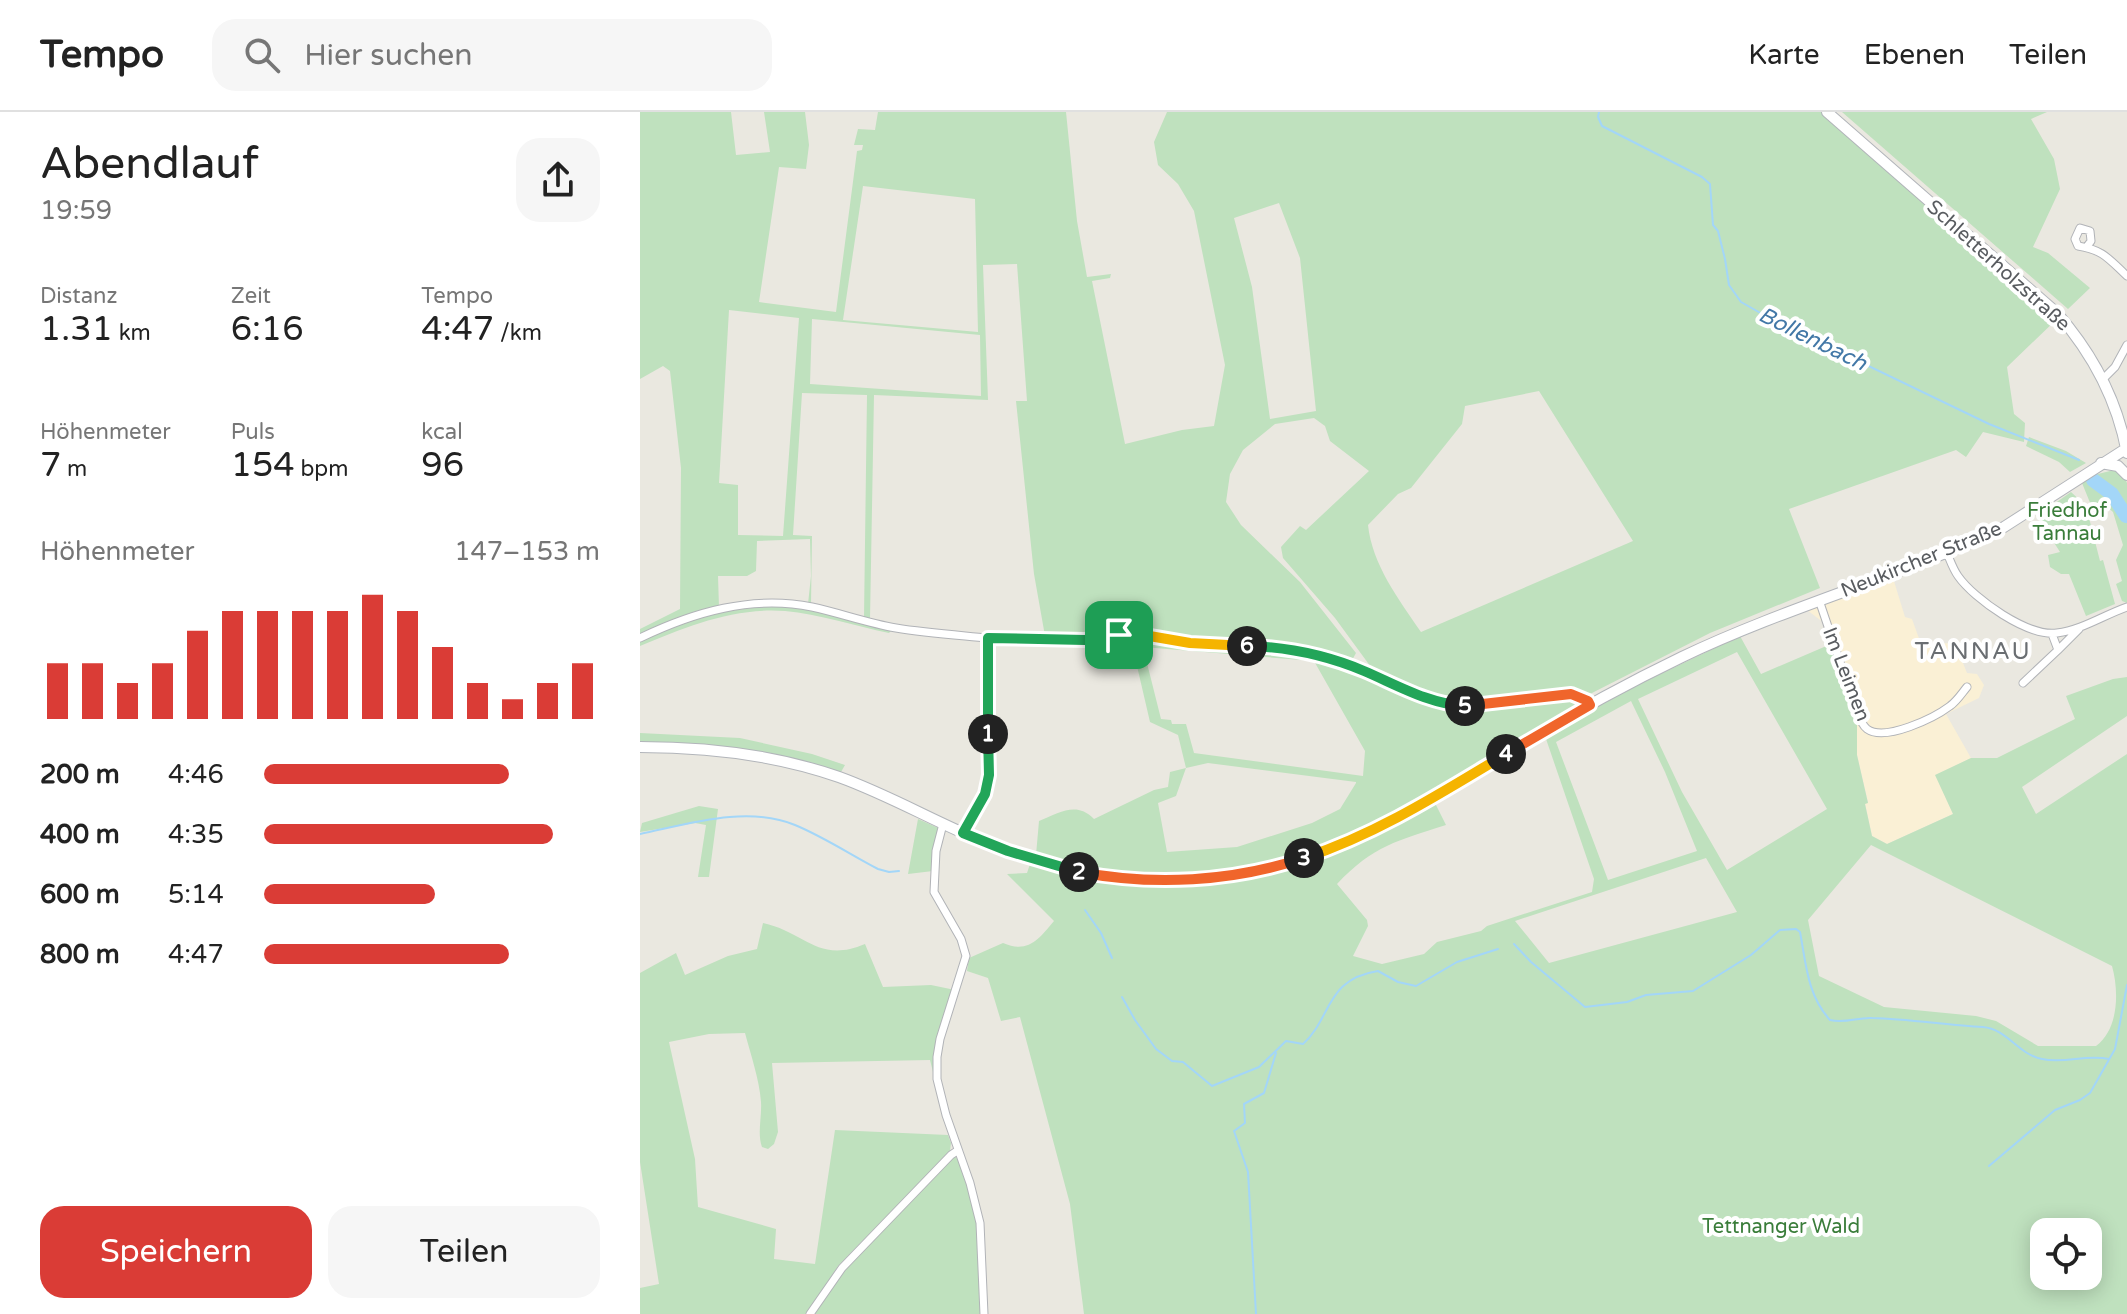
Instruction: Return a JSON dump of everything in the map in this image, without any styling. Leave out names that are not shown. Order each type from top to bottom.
[{"type":"main road","name":"Schletterholzstraße","points":[[1827,112],[2057,313],[2079,339],[2103,379],[2118,414],[2127,450]]},
{"type":"main road","points":[[2118,414],[2127,424]]},
{"type":"main road","name":"Neukircher Straße","points":[[640,747],[740,754],[806,768],[851,782],[963,833],[1054,866],[1093,874],[1174,880],[1247,873],[1310,856],[1375,829],[1590,705],[1680,658],[1748,627],[1947,553],[2004,527],[2101,463],[2127,450]]},
{"type":"main road","points":[[2101,463],[2118,466],[2127,475]]},
{"type":"street","points":[[2088,245],[2106,256],[2127,276]]},
{"type":"street","points":[[2103,379],[2115,367],[2127,345]]},
{"type":"street","points":[[1947,553],[1958,577],[2009,619],[2052,634],[2081,627],[2127,607]]},
{"type":"street","name":"Im Leimen","points":[[1819,600],[1859,718],[1867,729],[1883,734],[1895,732],[1949,707],[1967,687]]},
{"type":"street","points":[[640,638],[692,616],[764,602],[812,607],[894,628],[988,638],[1085,640],[1138,634],[1201,645],[1275,646],[1320,655],[1453,705],[1512,702],[1571,694],[1586,698],[1590,705]]},
{"type":"street","points":[[2023,683],[2081,627]]},
{"type":"street","points":[[2052,634],[2058,650]]},
{"type":"street","points":[[963,833],[987,786],[988,638]]},
{"type":"street","points":[[943,824],[936,851],[934,892],[966,956],[937,1057],[940,1092],[980,1223],[984,1314]]},
{"type":"street","points":[[810,1314],[842,1268],[957,1151]]},
{"type":"shaded area","points":[[1893,578],[1905,617],[1912,619],[1921,644],[1955,643],[1967,673],[1977,674],[1984,685],[1979,698],[1946,714],[1971,758],[1936,775],[1953,814],[1887,844],[1872,836],[1857,755],[1857,723],[1824,623],[1807,610]]},
{"type":"green space","points":[[640,112],[731,112],[736,155],[770,152],[764,112],[805,112],[809,145],[806,169],[779,167],[759,302],[836,312],[857,151],[862,150],[863,145],[854,145],[858,129],[875,130],[878,112],[1066,112],[1077,221],[1087,277],[1111,274],[1110,278],[1092,281],[1125,444],[1182,430],[1214,426],[1225,365],[1194,211],[1178,184],[1158,165],[1154,142],[1167,112],[1821,112],[2057,319],[2007,367],[2014,414],[2025,423],[2024,442],[1983,432],[1966,457],[1956,450],[1789,509],[1820,588],[1710,633],[1588,695],[1467,703],[1440,700],[1376,674],[1335,618],[1283,558],[1281,547],[1300,526],[1306,530],[1369,471],[1330,441],[1325,426],[1314,418],[1275,424],[1243,450],[1230,474],[1226,502],[1241,525],[1300,582],[1356,653],[1351,662],[1298,647],[1201,642],[1142,631],[1087,637],[1045,636],[1034,574],[1016,401],[1027,401],[1017,264],[983,265],[988,400],[874,395],[870,620],[864,618],[867,395],[802,393],[793,535],[812,536],[811,604],[808,604],[810,539],[757,541],[756,571],[747,576],[718,576],[719,607],[640,635],[640,629],[680,609],[681,468],[670,371],[663,366],[640,379]],"holes":[[[863,186],[975,199],[978,332],[843,320]],[[1279,203],[1300,258],[1316,411],[1270,419],[1252,287],[1234,218]],[[729,310],[799,318],[783,536],[738,535],[738,485],[719,483]],[[812,319],[980,335],[981,396],[810,384]],[[1539,391],[1633,541],[1421,632],[1381,568],[1368,525],[1398,494],[1411,488],[1462,424],[1465,406]]]},
{"type":"green space","points":[[1842,112],[2047,112],[2031,119],[2054,159],[2060,189],[2033,247],[2048,253],[2090,288],[2068,309]]},
{"type":"green space","points":[[2029,437],[2066,451],[2086,463],[2070,472],[2059,462],[2026,446]]},
{"type":"green space","points":[[2114,470],[2123,474],[2127,483],[2127,603],[2122,601],[2116,584],[2122,581],[2116,560],[2123,545],[2113,512],[2106,506],[2093,510],[2082,483],[2094,475]]},
{"type":"green space","name":"Friedhof Tannau","points":[[2071,492],[2086,506],[2115,604],[2086,616],[2069,574],[2061,574],[2050,567],[2048,555],[2060,552],[2037,516]]},
{"type":"green space","points":[[786,605],[893,629],[889,633],[785,611],[747,612],[710,620],[640,646],[640,640],[693,619],[729,611]]},
{"type":"green space","points":[[1130,636],[1273,648],[1321,656],[1452,707],[1476,708],[1577,697],[1585,702],[1390,816],[1326,844],[1260,864],[1191,874],[1116,872],[1036,855],[1039,821],[1074,810],[1094,819],[1154,790],[1168,787],[1170,772],[1186,768],[1178,735],[1150,722]],"holes":[[[1143,647],[1314,661],[1365,751],[1363,776],[1194,753],[1186,724],[1172,724],[1171,720],[1161,719]],[[1208,763],[1356,782],[1356,783],[1340,809],[1312,823],[1237,847],[1167,852],[1158,803],[1176,796],[1186,768]]]},
{"type":"green space","name":"Tettnanger Wald","points":[[1740,636],[1761,674],[1831,644],[1857,723],[1857,755],[1872,836],[1887,844],[1953,814],[1935,775],[1971,758],[1997,758],[2075,719],[2066,696],[2127,677],[2127,716],[2022,787],[2036,814],[2127,754],[2127,1314],[1084,1314],[1070,1204],[1020,1017],[1001,1021],[988,978],[967,971],[969,958],[1003,943],[1026,946],[1038,939],[1054,921],[1007,874],[1027,873],[1030,864],[1124,884],[1193,885],[1230,880],[1266,873],[1335,850],[1435,803],[1446,825],[1375,852],[1337,884],[1367,920],[1368,926],[1353,956],[1382,964],[1424,954],[1437,942],[1481,931],[1487,926],[1592,892],[1594,879],[1545,736],[1629,689]],"holes":[[[1737,652],[1827,809],[1727,870],[1682,792],[1638,699]],[[1631,701],[1665,772],[1697,851],[1608,880],[1556,742]],[[1871,845],[2112,966],[2116,987],[2113,1020],[2104,1039],[2096,1046],[2038,1046],[1996,1021],[1976,1016],[1884,1007],[1819,976],[1808,920]],[[1706,858],[1737,912],[1549,963],[1515,921]]]},
{"type":"green space","points":[[640,733],[740,738],[812,754],[845,765],[841,772],[742,751],[640,742]]},
{"type":"green space","points":[[699,806],[718,809],[709,877],[698,877],[706,825],[695,823],[640,832],[642,823]]},
{"type":"green space","points":[[918,819],[943,830],[933,871],[908,874]]},
{"type":"green space","points":[[763,923],[823,949],[849,949],[865,944],[883,987],[931,985],[955,990],[934,1076],[930,1060],[772,1063],[778,1132],[774,1144],[768,1149],[762,1147],[761,1142],[760,1093],[745,1033],[709,1034],[669,1042],[695,1159],[698,1207],[776,1229],[774,1259],[815,1264],[835,1130],[948,1135],[950,1151],[838,1266],[807,1314],[640,1314],[640,1288],[659,1284],[640,1162],[640,973],[676,953],[685,975],[728,956],[757,949]]},
{"type":"green space","points":[[955,1156],[971,1190],[976,1211],[982,1314],[813,1314],[844,1268]]},
{"type":"waterway","name":"Bollenbach","points":[[1599,112],[1602,126],[1710,184],[1713,225],[1718,231],[1729,285],[1741,302],[1989,424],[2079,460]]},
{"type":"waterway","name":"Bollenbach","points":[[2093,480],[2112,494],[2126,516]]},
{"type":"waterway","points":[[640,834],[718,818],[777,819],[816,835],[878,869],[899,871]]},
{"type":"waterway","points":[[1085,910],[1101,933],[1112,958]]},
{"type":"waterway","points":[[1514,944],[1585,1007],[1627,1002],[1646,995],[1693,991],[1751,955],[1780,930],[1796,929],[1800,932],[1816,1000],[1830,1020],[1867,1018],[1983,1027],[1999,1032],[2034,1057],[2109,1059]]},
{"type":"waterway","points":[[1122,997],[1156,1049],[1172,1061],[1183,1062],[1212,1086],[1259,1067],[1286,1041],[1303,1044],[1339,991],[1361,975],[1378,971],[1398,982],[1416,986],[1457,962],[1498,949]]},
{"type":"waterway","points":[[1989,1166],[2055,1110],[2090,1093],[2115,1049],[2127,985]]},
{"type":"waterway","points":[[1256,1314],[1248,1172],[1234,1131],[1245,1123],[1244,1104],[1264,1093],[1276,1053]]},
{"type":"district","name":"TANNAU","points":[[1973,651]]},
{"type":"route","points":[[1119,635],[1147,635],[1213,646],[1298,649],[1453,705],[1481,705],[1577,694],[1586,698],[1590,705],[1375,829],[1293,862],[1247,873],[1207,879],[1146,880],[1084,873],[1008,851],[963,833],[985,794],[989,775],[988,638],[1085,640],[1119,635]]}]
